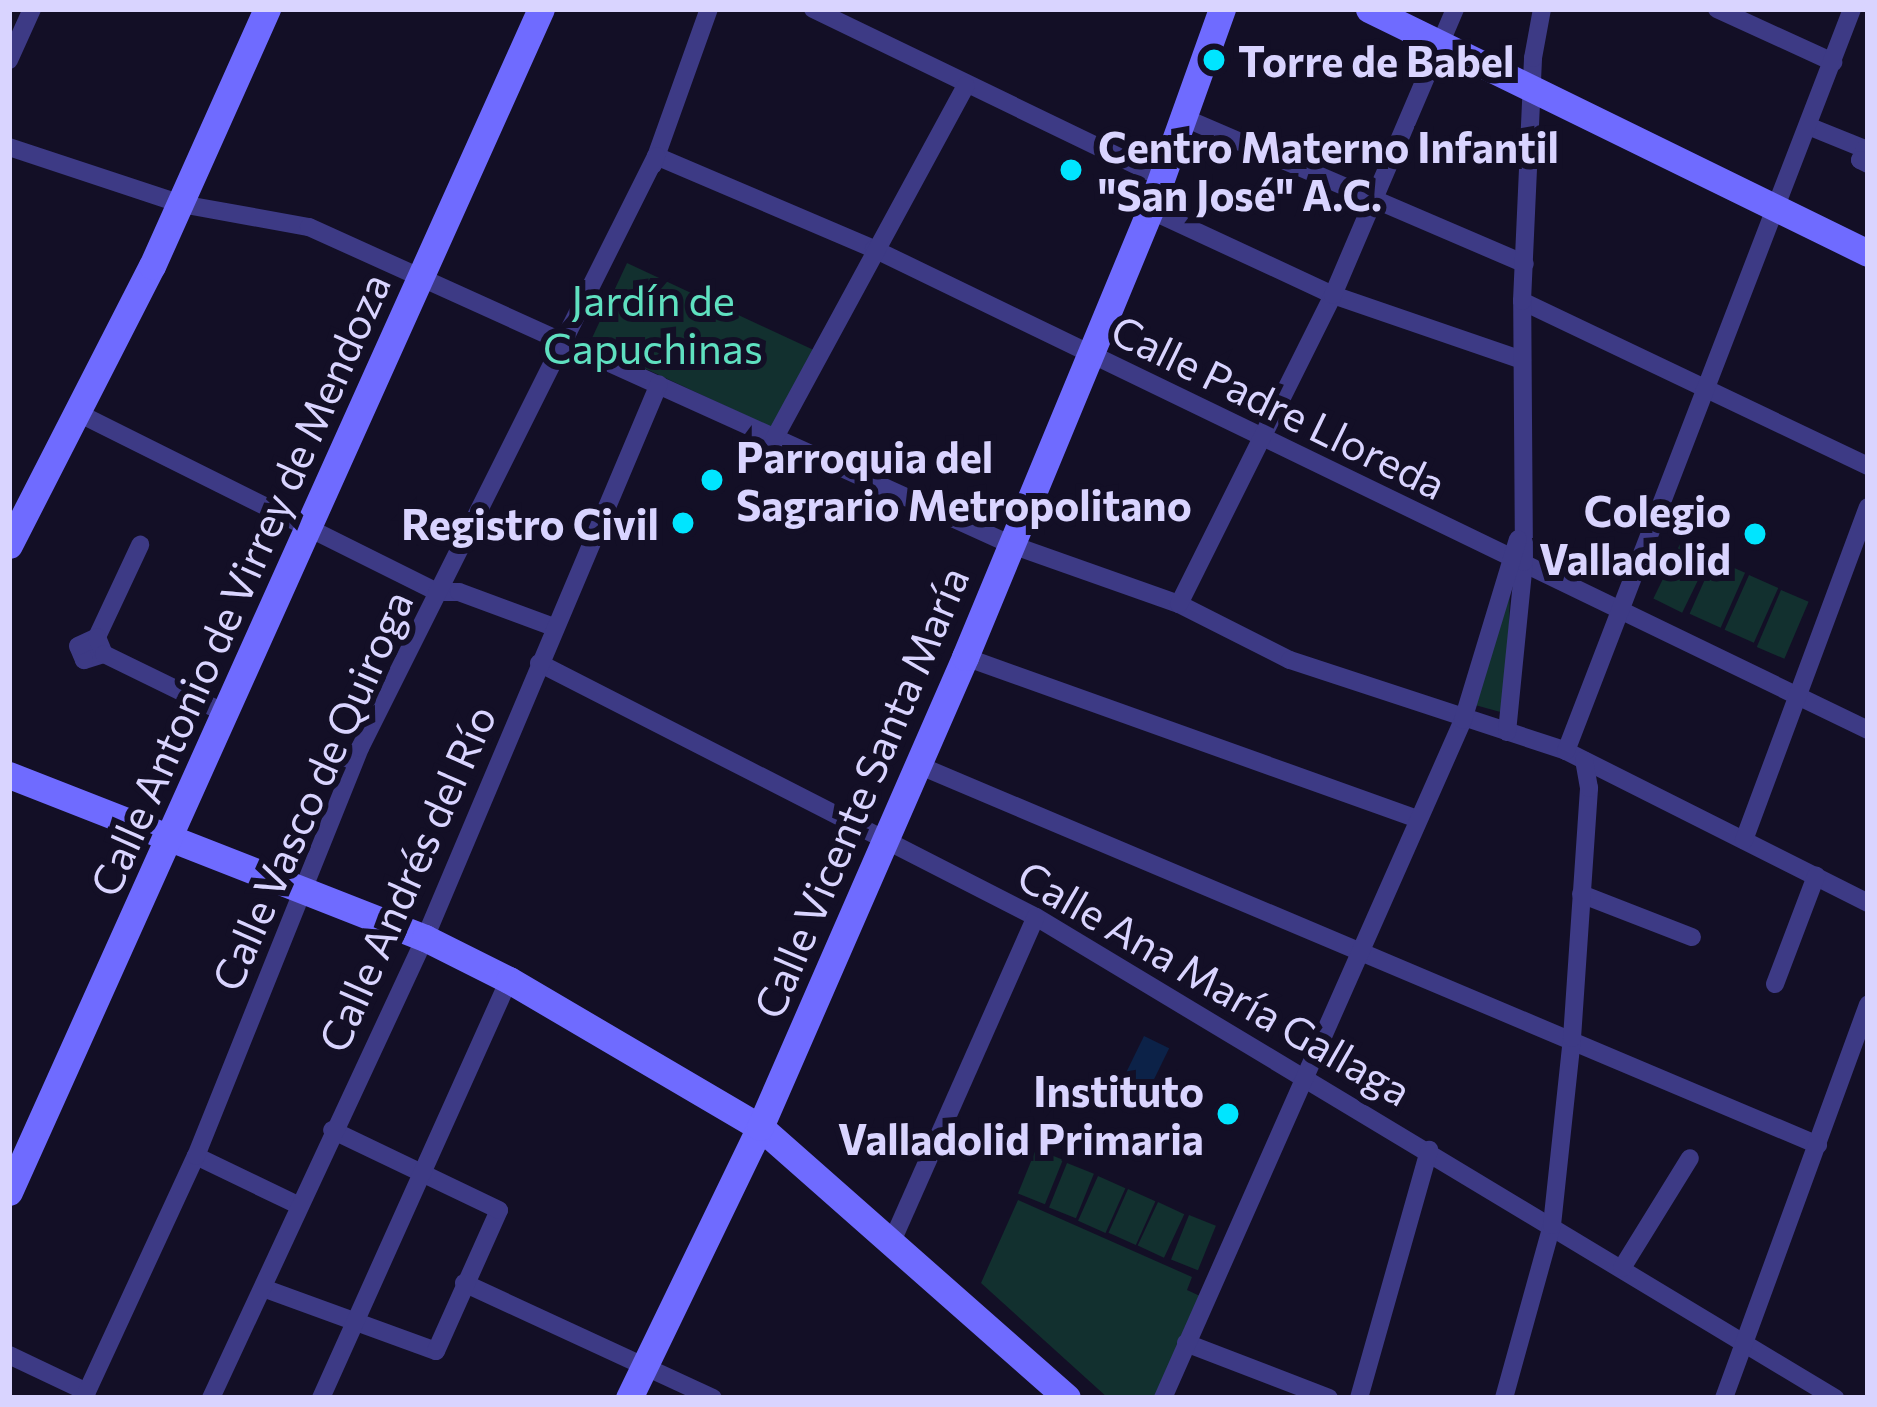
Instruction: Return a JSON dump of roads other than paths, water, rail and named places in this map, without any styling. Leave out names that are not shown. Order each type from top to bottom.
[{"type":"street","points":[[9,60],[15,31],[32,9]]},
{"type":"street","points":[[9,545],[181,204],[267,9]]},
{"type":"street","name":"Calle Antonio de Virrey de Mendoza","points":[[9,1192],[170,844],[541,9]]},
{"type":"street","points":[[813,9],[1159,176]]},
{"type":"street","name":"Calle Vicente Santa María","points":[[629,1398],[760,1127],[965,657],[1150,210],[1222,9]]},
{"type":"street","points":[[1369,9],[1868,253]]},
{"type":"street","points":[[1179,604],[1333,295],[1455,9]]},
{"type":"street","points":[[1507,731],[1531,88],[1542,9]]},
{"type":"street","points":[[1717,9],[1833,62]]},
{"type":"street","points":[[1504,1398],[1552,1225],[1572,1038],[1581,894],[1575,756],[1622,614],[1852,9]]},
{"type":"street","name":"Calle Vasco de Quiroga","points":[[86,1395],[196,1156],[300,892],[437,592],[574,345],[656,157],[701,12]]},
{"type":"street","points":[[774,439],[966,86]]},
{"type":"street","points":[[1180,116],[1525,264]]},
{"type":"street","points":[[1808,126],[1865,149],[1860,160],[1868,164]]},
{"type":"street","points":[[9,146],[181,204],[309,227],[1012,545],[1179,604],[1290,660],[1575,756],[1868,903]]},
{"type":"street","name":"Calle Padre Lloreda","points":[[656,157],[874,249],[1262,440],[1517,552],[1622,614],[1868,730]]},
{"type":"street","points":[[1150,210],[1333,295],[1522,360]]},
{"type":"street","points":[[1522,301],[1868,466]]},
{"type":"street","name":"Calle Andrés del Río","points":[[211,1398],[425,938],[551,626],[659,384]]},
{"type":"street","points":[[76,412],[306,532],[437,592],[459,592],[551,626]]},
{"type":"street","points":[[1744,840],[1868,507]]},
{"type":"street","points":[[140,545],[100,645],[227,715]]},
{"type":"street","points":[[1163,1398],[1463,720],[1517,552]]},
{"type":"street","points":[[965,657],[1418,819]]},
{"type":"street","name":"Calle Ana María Gallaga","points":[[539,662],[888,836],[1036,917],[1308,1076],[1835,1398]]},
{"type":"street","points":[[918,765],[1819,1145]]},
{"type":"street","points":[[9,775],[170,844],[425,938],[509,980],[760,1127],[893,1239],[1067,1398]]},
{"type":"street","points":[[1775,984],[1816,876]]},
{"type":"street","points":[[1581,894],[1692,937]]},
{"type":"street","points":[[893,1239],[1036,917]]},
{"type":"street","points":[[321,1398],[509,980]]},
{"type":"street","points":[[1724,1398],[1749,1346],[1868,1004]]},
{"type":"street","points":[[262,1288],[427,1353],[436,1351],[499,1210],[332,1130]]},
{"type":"street","points":[[1360,1398],[1429,1150]]},
{"type":"street","points":[[196,1156],[298,1205]]},
{"type":"street","points":[[1622,1268],[1690,1159]]},
{"type":"street","points":[[464,1282],[713,1398]]},
{"type":"street","points":[[1186,1343],[1329,1398]]},
{"type":"street","points":[[9,1355],[86,1395]]},
{"type":"water","points":[[1144,1036],[1169,1048],[1148,1092],[1123,1080]]},
{"type":"place","name":"Torre de Babel","points":[[1214,60]]},
{"type":"place","name":"Centro Materno Infantil \"San José\" A.C.","points":[[1071,170]]},
{"type":"place","name":"Parroquia del Sagrario Metropolitano","points":[[712,480]]},
{"type":"place","name":"Registro Civil","points":[[683,523]]},
{"type":"place","name":"Colegio Valladolid","points":[[1755,534]]},
{"type":"place","name":"Instituto Valladolid Primaria","points":[[1228,1114]]},
{"type":"park label","name":"Jardín de Capuchinas","points":[[653,323]]}]
